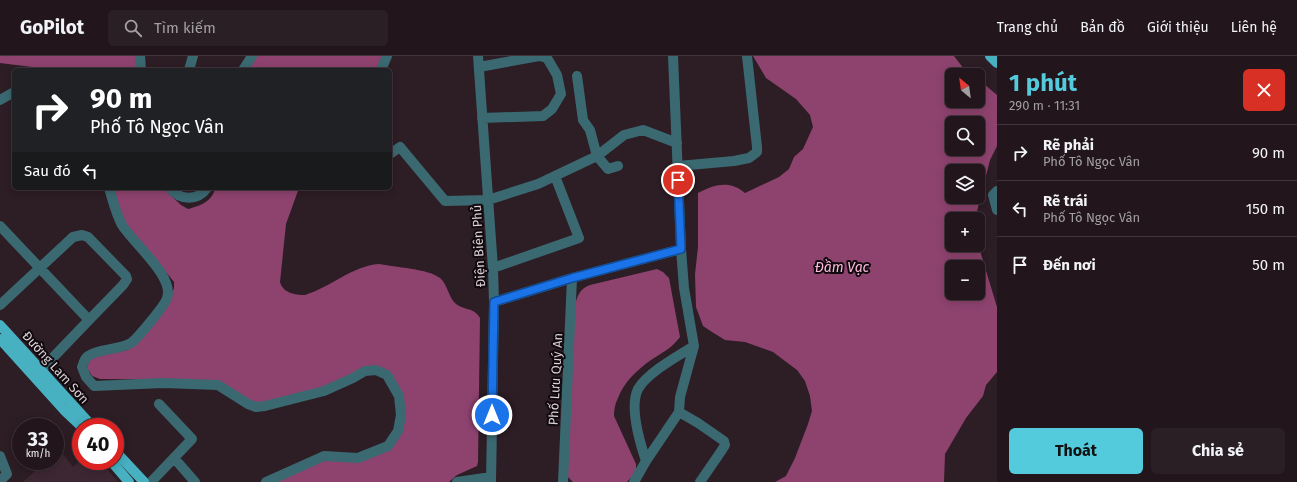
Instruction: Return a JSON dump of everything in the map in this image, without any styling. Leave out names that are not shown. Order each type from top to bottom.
[{"type":"main road","points":[[990,56],[997,63]]},
{"type":"main road","name":"Đường Lam Sơn","points":[[0,325],[85,418]]},
{"type":"main road","name":"Đường Lam Sơn","points":[[0,339],[72,418]]},
{"type":"main road","points":[[124,461],[144,482]]},
{"type":"main road","points":[[119,470],[129,482]]},
{"type":"street","points":[[140,56],[141,68]]},
{"type":"street","points":[[190,68],[193,56]]},
{"type":"street","points":[[244,68],[252,56]]},
{"type":"street","points":[[383,68],[387,56]]},
{"type":"street","name":"Điện Biên Phủ","points":[[478,56],[493,268],[494,302],[491,480]]},
{"type":"street","points":[[479,67],[539,56],[547,58],[558,75],[561,94],[552,109],[543,116],[482,118]]},
{"type":"street","points":[[634,482],[646,461],[679,412],[680,397],[694,346],[684,288],[681,249],[673,56]]},
{"type":"street","points":[[678,166],[734,161],[749,158],[757,152],[747,56]]},
{"type":"street","points":[[577,76],[583,120],[590,130],[597,156],[608,168],[618,166]]},
{"type":"street","points":[[0,100],[12,93]]},
{"type":"street","points":[[392,153],[400,147],[445,201],[488,200],[538,184],[597,156],[624,135],[643,130],[677,143]]},
{"type":"street","points":[[493,268],[579,238],[555,176]]},
{"type":"street","points":[[110,190],[116,211],[123,226],[163,275],[169,286],[168,298],[146,327],[131,342],[115,349],[94,353],[86,358],[82,367],[86,377],[94,386],[164,383],[218,385],[248,404],[256,407],[324,391],[353,378],[364,371],[376,370],[387,375],[399,396],[401,414],[398,431],[388,446],[358,458],[324,456],[266,482]]},
{"type":"street","points":[[172,190],[181,197],[189,198],[200,196],[205,190]]},
{"type":"street","points":[[997,191],[994,195],[997,210]]},
{"type":"street","points":[[0,226],[90,320]]},
{"type":"street","points":[[0,305],[73,237],[82,235],[88,237],[126,276],[127,279],[123,285],[41,370]]},
{"type":"street","points":[[494,302],[572,278],[681,249]]},
{"type":"street","name":"Phố Lưu Quý An","points":[[563,482],[572,278]]},
{"type":"street","points":[[646,461],[637,431],[635,400],[639,389],[651,375],[694,346]]},
{"type":"street","points":[[151,482],[192,439],[159,404]]},
{"type":"street","points":[[679,412],[698,422],[724,441],[725,445],[700,482]]},
{"type":"street","points":[[0,456],[7,474],[0,481]]},
{"type":"street","points":[[174,458],[195,482]]},
{"type":"street","points":[[457,482],[491,480]]},
{"type":"shaded area","points":[[64,455],[72,466],[72,470],[108,470],[118,482],[23,482],[36,470],[64,470]]},
{"type":"water","points":[[0,56],[139,56],[139,68],[40,68],[0,63]]},
{"type":"water","points":[[257,56],[382,56],[377,68],[248,68]]},
{"type":"water","name":"Đầm Vạc","points":[[753,56],[954,56],[963,68],[945,68],[945,108],[985,108],[985,85],[997,95],[997,146],[990,160],[985,180],[985,164],[945,164],[945,204],[979,204],[977,212],[945,212],[945,252],[980,252],[983,260],[945,260],[945,300],[985,300],[985,267],[997,307],[997,372],[986,385],[983,396],[966,418],[945,454],[944,482],[775,482],[786,476],[795,458],[812,411],[810,396],[805,381],[797,370],[773,352],[745,342],[725,340],[703,326],[696,307],[695,274],[698,247],[698,193],[710,187],[728,185],[734,186],[745,193],[779,177],[789,169],[794,157],[803,149],[813,127],[810,115],[796,99],[766,78]]},
{"type":"water","points":[[115,190],[165,190],[181,205],[188,209],[209,200],[215,190],[298,190],[286,224],[280,282],[284,289],[293,294],[305,295],[360,269],[379,264],[420,270],[440,278],[456,304],[475,312],[480,318],[477,466],[457,475],[449,482],[277,482],[321,461],[387,448],[402,409],[379,367],[328,385],[267,403],[252,403],[220,383],[209,380],[100,379],[92,376],[87,368],[90,358],[128,350],[169,300],[174,288],[174,282],[125,223],[114,192]]},
{"type":"water","points":[[657,269],[669,278],[680,337],[670,347],[636,372],[624,387],[615,404],[614,416],[636,464],[636,472],[627,482],[573,482],[567,476],[575,305],[577,298],[582,290],[590,285]]},
{"type":"route","points":[[492,415],[492,340],[494,302],[572,278],[681,249],[678,180]]}]
